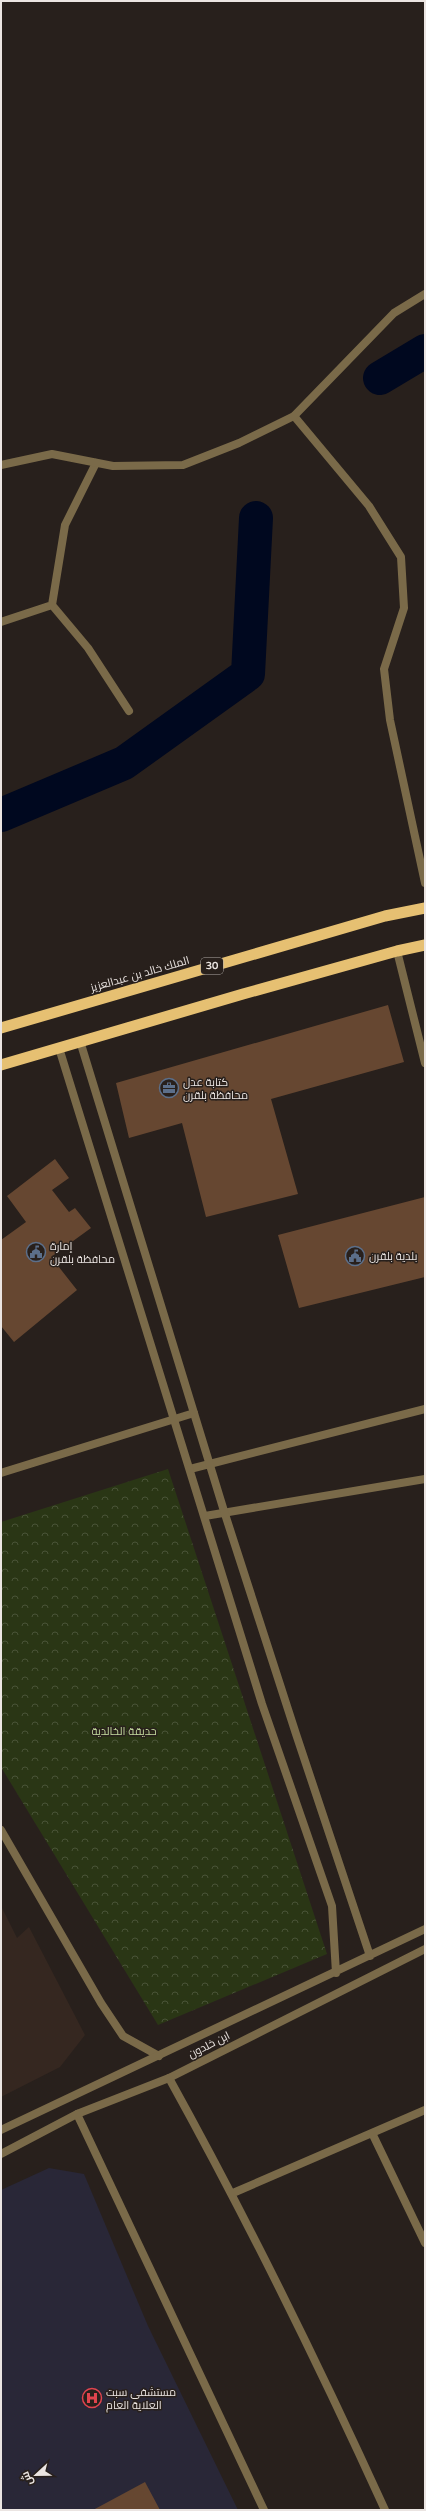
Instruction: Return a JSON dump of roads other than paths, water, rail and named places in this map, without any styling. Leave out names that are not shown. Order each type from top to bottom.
[{"type":"highway","name":"الملك خالد بن عبدالعزيز","points":[[1,1028],[377,918],[425,908]]},
{"type":"highway","points":[[1,1065],[397,951],[425,945]]},
{"type":"street","points":[[1,465],[52,454],[113,466],[183,465],[239,443],[294,416],[394,313],[425,294]]},
{"type":"street","points":[[294,416],[369,506],[401,557],[404,608],[384,669],[390,720],[425,883]]},
{"type":"street","points":[[96,463],[65,525],[52,605],[88,648],[129,711]]},
{"type":"street","points":[[1,622],[52,605]]},
{"type":"street","points":[[397,951],[425,1063]]},
{"type":"street","points":[[80,1042],[224,1511],[370,1956]]},
{"type":"street","points":[[59,1048],[262,1704],[332,1906],[336,1973]]},
{"type":"street","points":[[190,1469],[425,1409]]},
{"type":"street","points":[[1,1473],[175,1421],[194,1413]]},
{"type":"street","points":[[205,1516],[224,1511],[425,1479]]},
{"type":"street","points":[[1,1830],[101,2004],[123,2036],[159,2056]]},
{"type":"street","name":"ابن خلدون","points":[[1,2130],[336,1973],[425,1929]]},
{"type":"street","name":"ابن خلدون","points":[[1,2154],[77,2114],[169,2078],[425,1949]]},
{"type":"street","points":[[169,2078],[233,2193],[343,2416],[385,2510]]},
{"type":"street","points":[[233,2193],[425,2110]]},
{"type":"street","points":[[77,2114],[264,2510]]},
{"type":"street","points":[[372,2133],[425,2243]]},
{"type":"waterway","points":[[380,378],[425,351]]},
{"type":"waterway","points":[[1,815],[124,763],[248,674],[256,518]]},
{"type":"place","name":"كتابة عدل محافظة بلقرن","points":[[169,1088]]},
{"type":"place","name":"إمارة محافظة بلقرن","points":[[36,1252]]},
{"type":"place","name":"بلدية بلقرن","points":[[355,1256]]},
{"type":"place","name":"مستشفى سبت العلاية العام","points":[[92,2398]]},
{"type":"park label","name":"حديقة الخالدية","points":[[124,1731]]}]
